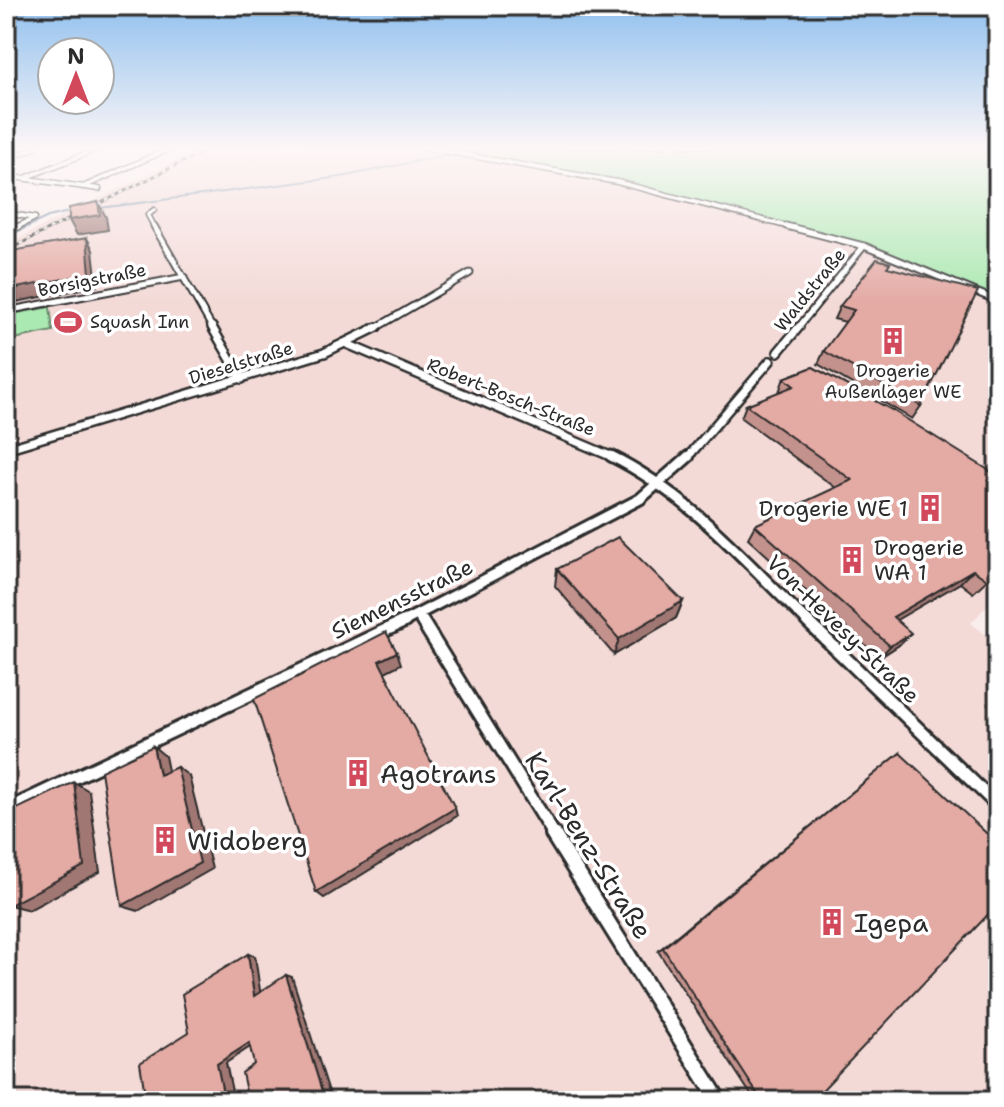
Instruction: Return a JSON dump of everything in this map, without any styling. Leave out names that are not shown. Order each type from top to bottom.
[{"type":"street","name":"Waldstraße","points":[[685,200],[864,246],[998,301]]},
{"type":"street","points":[[154,210],[148,215],[242,379]]},
{"type":"street","points":[[6,213],[35,218],[6,232]]},
{"type":"street","name":"Waldstraße","points":[[778,352],[864,246]]},
{"type":"street","name":"Dieselstraße","points":[[6,449],[242,379],[347,344],[470,273]]},
{"type":"street","name":"Borsigstraße","points":[[6,311],[184,277]]},
{"type":"street","name":"Robert-Bosch-Straße","points":[[347,344],[610,455],[646,473],[658,485]]},
{"type":"street","name":"Siemensstraße","points":[[6,810],[418,615],[640,499],[678,468],[770,361]]},
{"type":"street","name":"Von-Hevesy-Straße","points":[[658,485],[684,503],[998,806]]},
{"type":"street","name":"Karl-Benz-Straße","points":[[418,615],[719,1101]]},
{"type":"shaded area","points":[[96,200],[690,200],[874,248],[998,299],[998,594],[971,623],[998,644],[998,1101],[6,1101],[6,244]]},
{"type":"green space","points":[[690,200],[998,200],[998,299],[874,248]]},
{"type":"green space","points":[[50,307],[53,331],[9,340],[6,315]]},
{"type":"building","points":[[98,202],[100,215],[69,220],[69,208]]},
{"type":"building","points":[[87,238],[90,274],[6,290],[6,252]]},
{"type":"building","name":"Drogerie Außenlager WE","points":[[877,259],[890,263],[887,267],[978,291],[921,406],[824,351],[854,310],[840,306]]},
{"type":"building","points":[[813,367],[892,410],[998,476],[998,568],[987,580],[973,570],[893,617],[911,633],[890,646],[755,525],[852,480],[746,405],[794,386],[784,378]]},
{"type":"building","points":[[618,537],[683,601],[619,639],[557,569]]},
{"type":"building","name":"Agotrans","points":[[386,632],[397,652],[379,661],[455,808],[316,892],[254,699]]},
{"type":"building","name":"Widoberg","points":[[153,746],[159,775],[177,767],[200,863],[122,906],[101,771]]},
{"type":"building","name":"Igepa","points":[[900,753],[998,844],[998,904],[812,1101],[762,1101],[663,948]]},
{"type":"building","points":[[74,782],[84,866],[10,905],[6,814]]},
{"type":"building","points":[[248,954],[254,996],[286,975],[325,1101],[272,1101],[271,1098],[267,1101],[248,1101],[242,1073],[254,1064],[249,1043],[217,1064],[223,1093],[211,1101],[146,1101],[140,1063],[189,1032],[182,994]]},
{"type":"waterway","points":[[100,208],[165,200]]},
{"type":"waterway","points":[[6,237],[48,217],[73,211]]},
{"type":"railway","points":[[6,251],[108,200]]},
{"type":"place","name":"Squash Inn","points":[[68,322]]},
{"type":"place","name":"Drogerie Außenlager WE","points":[[893,341]]},
{"type":"place","name":"Drogerie WE 1","points":[[930,508]]},
{"type":"place","name":"Drogerie WA 1","points":[[852,560]]},
{"type":"place","name":"Agotrans","points":[[358,773]]},
{"type":"place","name":"Widoberg","points":[[165,840]]},
{"type":"place","name":"Igepa","points":[[832,922]]}]
